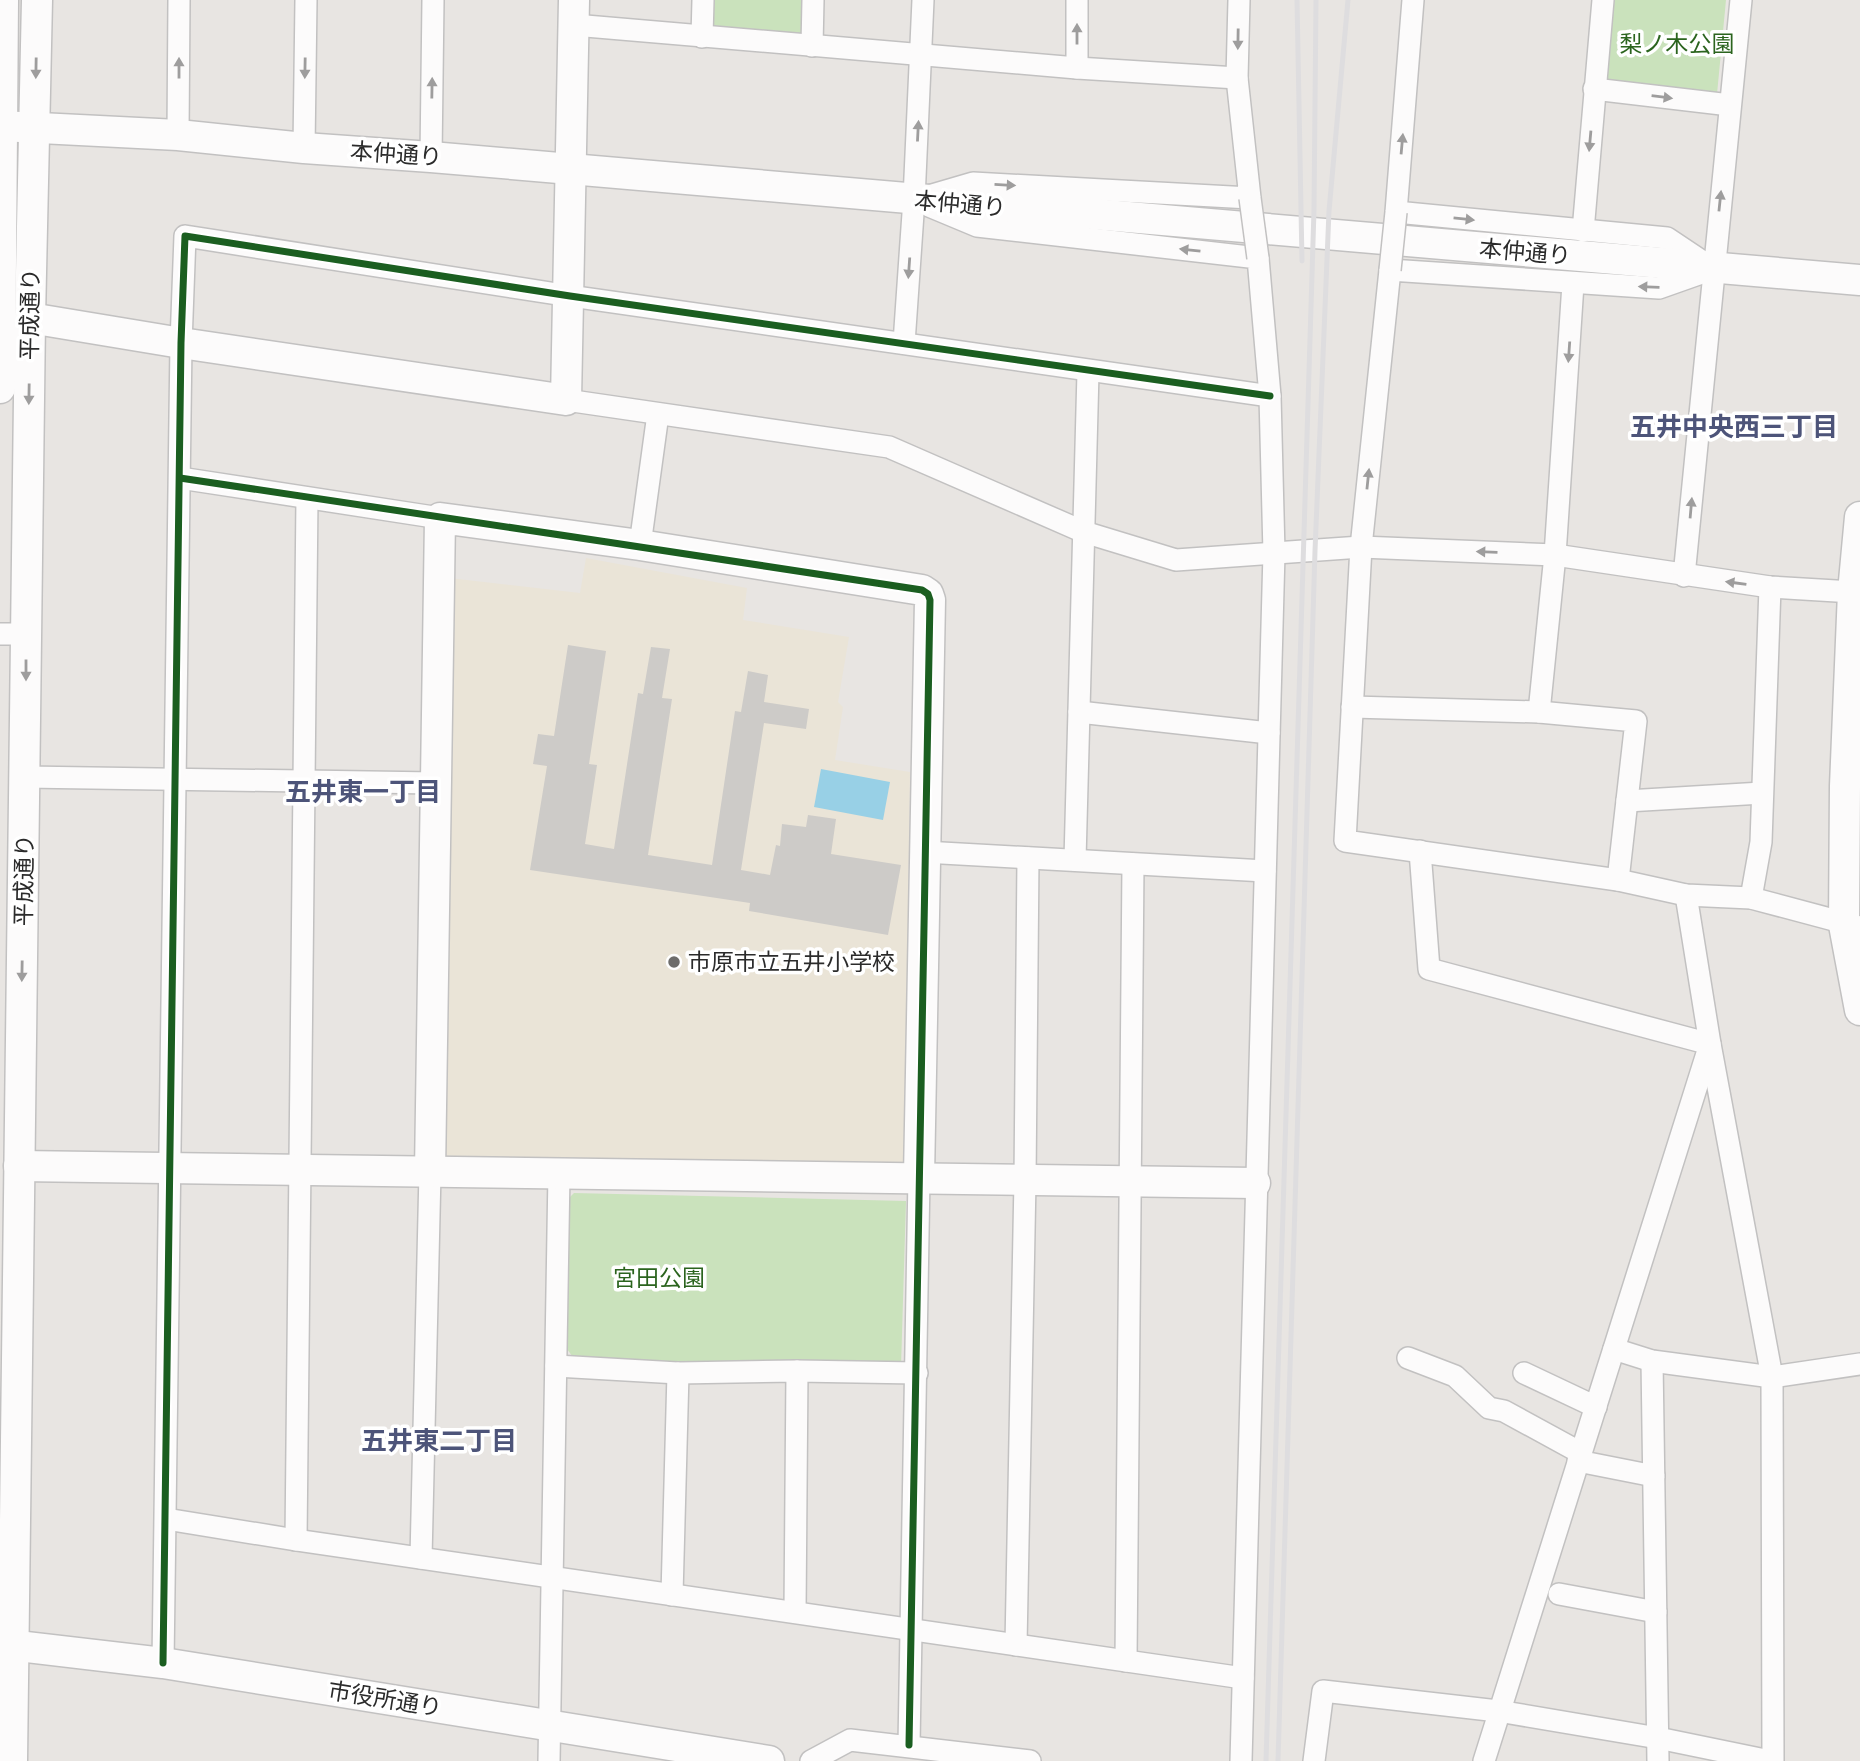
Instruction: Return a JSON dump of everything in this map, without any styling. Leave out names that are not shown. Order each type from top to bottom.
[{"type":"street","name":"平成通り","points":[[0,388],[3,0]]},
{"type":"street","name":"平成通り","points":[[12,1761],[7,1645],[25,777],[13,634],[30,318],[48,128],[37,0]]},
{"type":"street","points":[[178,135],[179,0]]},
{"type":"street","points":[[304,148],[306,0]]},
{"type":"street","points":[[430,157],[433,0]]},
{"type":"street","points":[[702,37],[703,0]]},
{"type":"street","points":[[812,46],[813,0]]},
{"type":"street","points":[[904,344],[923,0]]},
{"type":"street","points":[[1077,0],[1077,68]]},
{"type":"street","points":[[1239,0],[1237,78],[1258,258],[1270,397],[1274,553],[1241,1761]]},
{"type":"street","points":[[1413,0],[1396,212],[1361,547],[1345,841],[1619,880],[1686,895],[1751,898],[1852,926]]},
{"type":"street","points":[[1583,231],[1603,0]]},
{"type":"street","points":[[1684,576],[1741,0]]},
{"type":"street","points":[[566,400],[574,13],[702,37],[1077,68],[1237,78]]},
{"type":"street","points":[[1594,89],[1730,105]]},
{"type":"street","name":"本仲通り","points":[[1,126],[178,135],[304,148],[1860,280]]},
{"type":"street","points":[[914,200],[973,183],[1250,198]]},
{"type":"street","points":[[914,200],[977,226],[1258,258]]},
{"type":"street","points":[[1396,212],[1667,238],[1713,269]]},
{"type":"street","points":[[163,1663],[181,343],[185,236],[570,296],[1270,397]]},
{"type":"street","points":[[1390,270],[1659,288],[1713,269]]},
{"type":"street","points":[[1539,712],[1555,555],[1573,284]]},
{"type":"street","points":[[30,318],[181,343],[889,447],[1084,532],[1176,560],[1361,547],[1555,555],[1684,576],[1857,594]]},
{"type":"street","points":[[1074,860],[1088,372]]},
{"type":"street","points":[[640,545],[658,414]]},
{"type":"street","points":[[180,478],[440,518],[640,545],[922,590],[928,594],[909,1745]]},
{"type":"street","points":[[296,1540],[307,498]]},
{"type":"street","points":[[1860,517],[1844,786],[1860,1010]]},
{"type":"street","points":[[421,1558],[440,518]]},
{"type":"street","points":[[1751,898],[1760,842],[1770,587]]},
{"type":"street","points":[[1352,707],[1539,712],[1636,721],[1619,880]]},
{"type":"street","points":[[1079,712],[1269,733]]},
{"type":"street","points":[[25,777],[435,783]]},
{"type":"street","points":[[1627,801],[1762,793]]},
{"type":"street","points":[[1420,851],[1429,970],[1710,1044]]},
{"type":"street","points":[[924,852],[1265,871]]},
{"type":"street","points":[[1016,1644],[1028,858]]},
{"type":"street","points":[[1126,1661],[1133,864]]},
{"type":"street","points":[[1314,1761],[1323,1692],[1499,1711],[1772,1761],[1772,1377],[1710,1044],[1686,895]]},
{"type":"street","points":[[1484,1761],[1710,1044]]},
{"type":"street","points":[[19,1166],[1255,1183]]},
{"type":"street","points":[[549,1761],[559,1173]]},
{"type":"street","points":[[1614,1349],[1652,1360],[1772,1377],[1860,1364]]},
{"type":"street","points":[[1408,1358],[1455,1376],[1489,1408],[1504,1411],[1580,1457],[1654,1476]]},
{"type":"street","points":[[1652,1360],[1658,1761]]},
{"type":"street","points":[[555,1366],[678,1373],[917,1373]]},
{"type":"street","points":[[795,1612],[797,1371]]},
{"type":"street","points":[[672,1595],[678,1373]]},
{"type":"street","points":[[1524,1373],[1596,1407]]},
{"type":"street","points":[[166,1519],[1243,1678]]},
{"type":"street","points":[[1559,1594],[1656,1612]]},
{"type":"street","name":"市役所通り","points":[[7,1645],[163,1663],[769,1761]]},
{"type":"street","points":[[811,1761],[850,1740],[1030,1761]]},
{"type":"shaded area","name":"市原市立五井小学校","points":[[586,558],[747,588],[743,620],[849,637],[838,702],[843,707],[835,760],[910,772],[905,1163],[453,1166],[437,1152],[449,578],[580,593]]},
{"type":"green space","points":[[712,0],[803,0],[803,34],[712,28]]},
{"type":"green space","name":"梨ノ木公園","points":[[1610,0],[1726,0],[1717,94],[1603,80]]},
{"type":"green space","name":"宮田公園","points":[[574,1193],[906,1201],[901,1367],[575,1360],[567,1349],[568,1199]]},
{"type":"water","points":[[821,769],[890,782],[883,820],[814,807]]},
{"type":"building","points":[[568,645],[606,651],[589,764],[597,765],[585,844],[614,849],[638,693],[643,694],[651,647],[670,649],[662,698],[672,699],[648,855],[712,865],[735,711],[741,712],[748,671],[768,675],[764,702],[809,709],[806,729],[764,723],[741,870],[770,875],[776,845],[780,846],[782,824],[806,827],[808,815],[836,819],[831,854],[901,865],[888,935],[749,911],[750,903],[530,870],[547,766],[533,764],[538,734],[554,736]]},
{"type":"railway","points":[[1297,0],[1302,261]]},
{"type":"railway","points":[[1266,1761],[1314,210],[1316,0]]},
{"type":"railway","points":[[1278,1761],[1315,551],[1329,211],[1348,0]]},
{"type":"cycle path","points":[[163,1663],[181,343],[185,236],[570,296],[1270,396]]},
{"type":"cycle path","points":[[180,478],[922,590],[928,594],[909,1745]]},
{"type":"place","name":"市原市立五井小学校","points":[[674,962]]},
{"type":"district","name":"五井中央西三丁目","points":[[1734,427]]},
{"type":"district","name":"五井東一丁目","points":[[363,792]]},
{"type":"district","name":"五井東二丁目","points":[[439,1441]]}]
